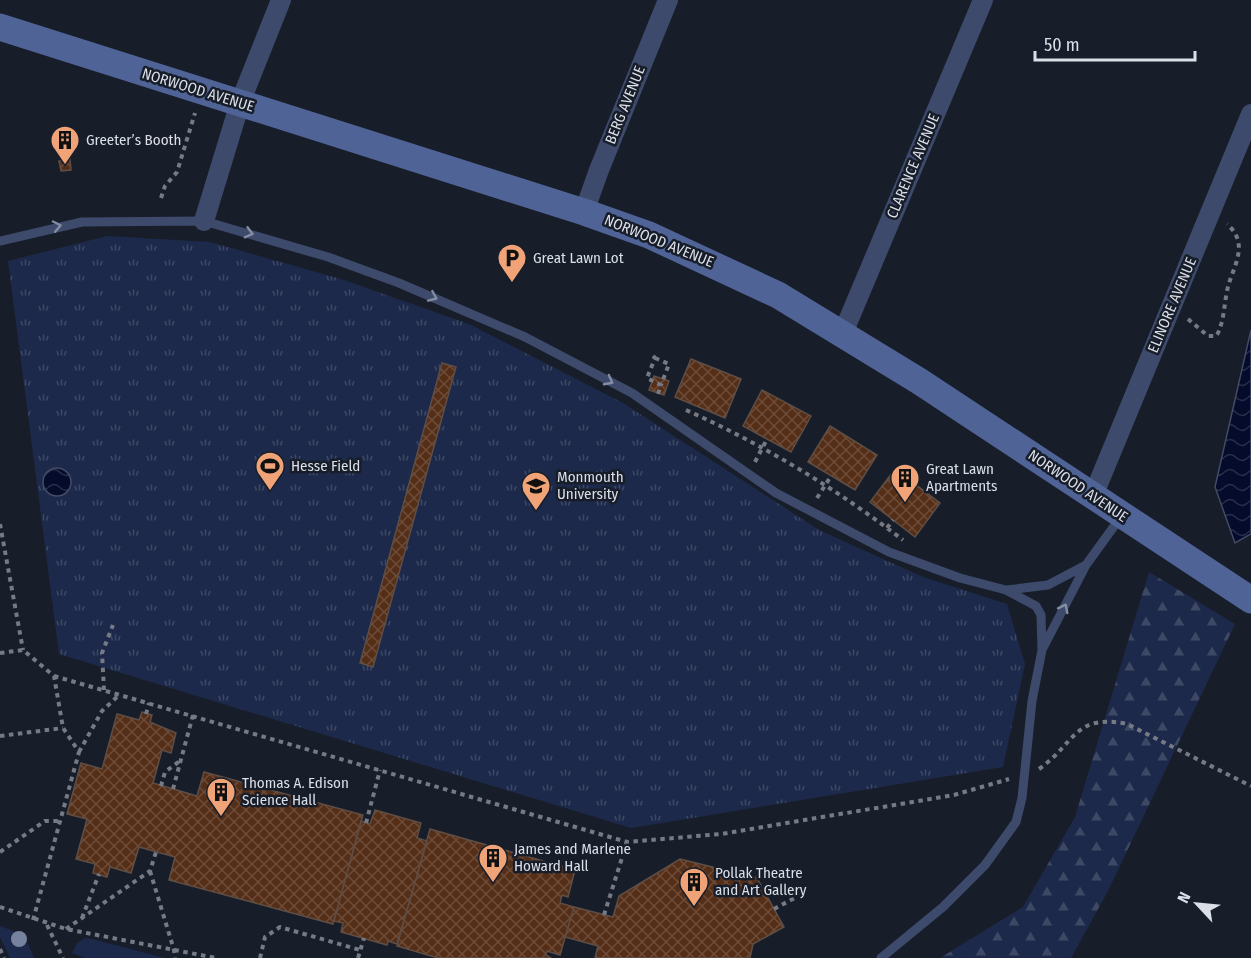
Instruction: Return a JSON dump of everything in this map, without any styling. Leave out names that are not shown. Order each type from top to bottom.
[{"type":"main road","name":"NORWOOD AVENUE","points":[[0,27],[584,212],[649,235],[729,270],[843,333],[1251,600]]},
{"type":"street","points":[[204,221],[240,103],[281,0]]},
{"type":"street","name":"BERG AVENUE","points":[[584,212],[598,170],[668,0]]},
{"type":"street","name":"CLARENCE AVENUE","points":[[843,333],[983,0]]},
{"type":"street","name":"ELINORE AVENUE","points":[[1093,496],[1251,114]]},
{"type":"lane","points":[[0,241],[82,222],[204,221],[328,256],[399,283],[525,337],[632,393],[810,512],[889,552],[917,564],[1006,590],[1036,606],[1041,615],[1042,650],[1032,701],[1025,775],[1016,822],[985,865],[943,907],[881,958]]},
{"type":"lane","points":[[1042,650],[1086,565],[1121,516]]},
{"type":"lane","points":[[1006,590],[1048,585],[1086,565]]},
{"type":"path","points":[[161,198],[165,186],[177,172],[196,110]]},
{"type":"path","points":[[1172,304],[1208,336],[1216,336],[1227,290],[1241,261],[1243,248],[1230,225],[1209,216]]},
{"type":"path","points":[[657,397],[669,364],[654,357],[647,378],[661,385]]},
{"type":"path","points":[[656,410],[678,407],[763,447],[826,483],[905,541]]},
{"type":"path","points":[[749,473],[767,439]]},
{"type":"path","points":[[810,512],[831,476]]},
{"type":"path","points":[[887,527],[893,520]]},
{"type":"path","points":[[0,524],[23,650],[54,676],[627,842],[722,834],[954,795],[1040,769],[1086,726],[1106,720],[1127,724],[1251,786]]},
{"type":"path","points":[[104,690],[102,653],[112,625]]},
{"type":"path","points":[[0,653],[23,650]]},
{"type":"path","points":[[54,676],[63,728],[79,752]]},
{"type":"path","points":[[33,920],[79,752],[102,711],[119,695]]},
{"type":"path","points":[[146,714],[149,703]]},
{"type":"path","points":[[173,789],[193,715]]},
{"type":"path","points":[[0,736],[63,728]]},
{"type":"path","points":[[161,786],[165,772],[181,759]]},
{"type":"path","points":[[366,823],[380,770]]},
{"type":"path","points":[[69,788],[74,790]]},
{"type":"path","points":[[0,852],[45,821],[59,821]]},
{"type":"path","points":[[604,915],[627,842]]},
{"type":"path","points":[[156,852],[150,871],[175,958]]},
{"type":"path","points":[[66,929],[150,871]]},
{"type":"path","points":[[82,918],[99,874]]},
{"type":"path","points":[[774,909],[802,894]]},
{"type":"path","points":[[0,907],[33,920],[66,929],[216,958]]},
{"type":"path","points":[[46,924],[63,958]]},
{"type":"path","points":[[260,958],[265,937],[280,927],[360,950]]},
{"type":"path","points":[[358,958],[364,938]]},
{"type":"path","points":[[0,949],[4,958]]},
{"type":"green space","points":[[107,236],[210,242],[341,279],[469,324],[623,403],[819,530],[923,577],[1007,604],[1025,664],[1003,767],[631,828],[59,654],[8,261]]},
{"type":"green space","points":[[1149,572],[1235,624],[1108,891],[1071,958],[940,958],[1023,907],[1075,817]]},
{"type":"green space","points":[[0,926],[24,935],[34,958],[10,958],[0,937]]},
{"type":"green space","points":[[85,938],[165,958],[85,958],[72,953],[77,943]]},
{"type":"water","points":[[1251,330],[1251,534],[1235,543],[1215,487]]},
{"type":"water","points":[[57,468],[67,472],[71,482],[67,492],[57,496],[47,492],[43,482],[47,472]]},
{"type":"building","name":"Greeter’s Booth","points":[[70,159],[71,170],[61,171],[59,161]]},
{"type":"building","points":[[691,359],[741,379],[725,418],[675,397]]},
{"type":"building","points":[[442,363],[456,367],[373,667],[360,663]]},
{"type":"building","points":[[654,376],[669,381],[664,395],[649,390]]},
{"type":"building","points":[[762,390],[811,416],[791,452],[743,426]]},
{"type":"building","points":[[830,426],[877,455],[855,490],[808,462]]},
{"type":"building","name":"Great Lawn Apartments","points":[[895,469],[940,503],[915,537],[870,502]]},
{"type":"building","name":"Thomas A. Edison Science Hall","points":[[142,712],[152,715],[150,722],[176,733],[171,753],[162,750],[153,783],[197,796],[204,772],[363,815],[333,924],[169,880],[175,857],[139,847],[131,873],[110,867],[107,877],[93,873],[95,864],[76,859],[87,819],[67,814],[81,763],[102,769],[117,714],[139,720]]},
{"type":"building","points":[[375,810],[421,823],[417,838],[427,841],[397,944],[388,941],[387,945],[341,932],[343,923],[334,921],[361,821],[370,824]]},
{"type":"building","name":"James and Marlene Howard Hall","points":[[430,829],[575,870],[568,897],[562,895],[560,903],[574,907],[560,955],[547,951],[546,955],[551,958],[438,958],[397,946]]},
{"type":"building","name":"Pollak Theatre and Art Gallery","points":[[680,859],[757,878],[784,927],[753,944],[750,958],[595,958],[598,946],[565,937],[574,907],[613,917],[619,896]]},
{"type":"place","name":"Greeter’s Booth","points":[[65,166]]},
{"type":"place","name":"Great Lawn Lot","points":[[512,284]]},
{"type":"place","name":"Hesse Field","points":[[270,492]]},
{"type":"place","name":"Great Lawn Apartments","points":[[905,504]]},
{"type":"place","name":"Monmouth University","points":[[536,512]]},
{"type":"place","name":"Thomas A. Edison Science Hall","points":[[221,818]]},
{"type":"place","name":"James and Marlene Howard Hall","points":[[493,884]]},
{"type":"place","name":"Pollak Theatre and Art Gallery","points":[[694,908]]}]
